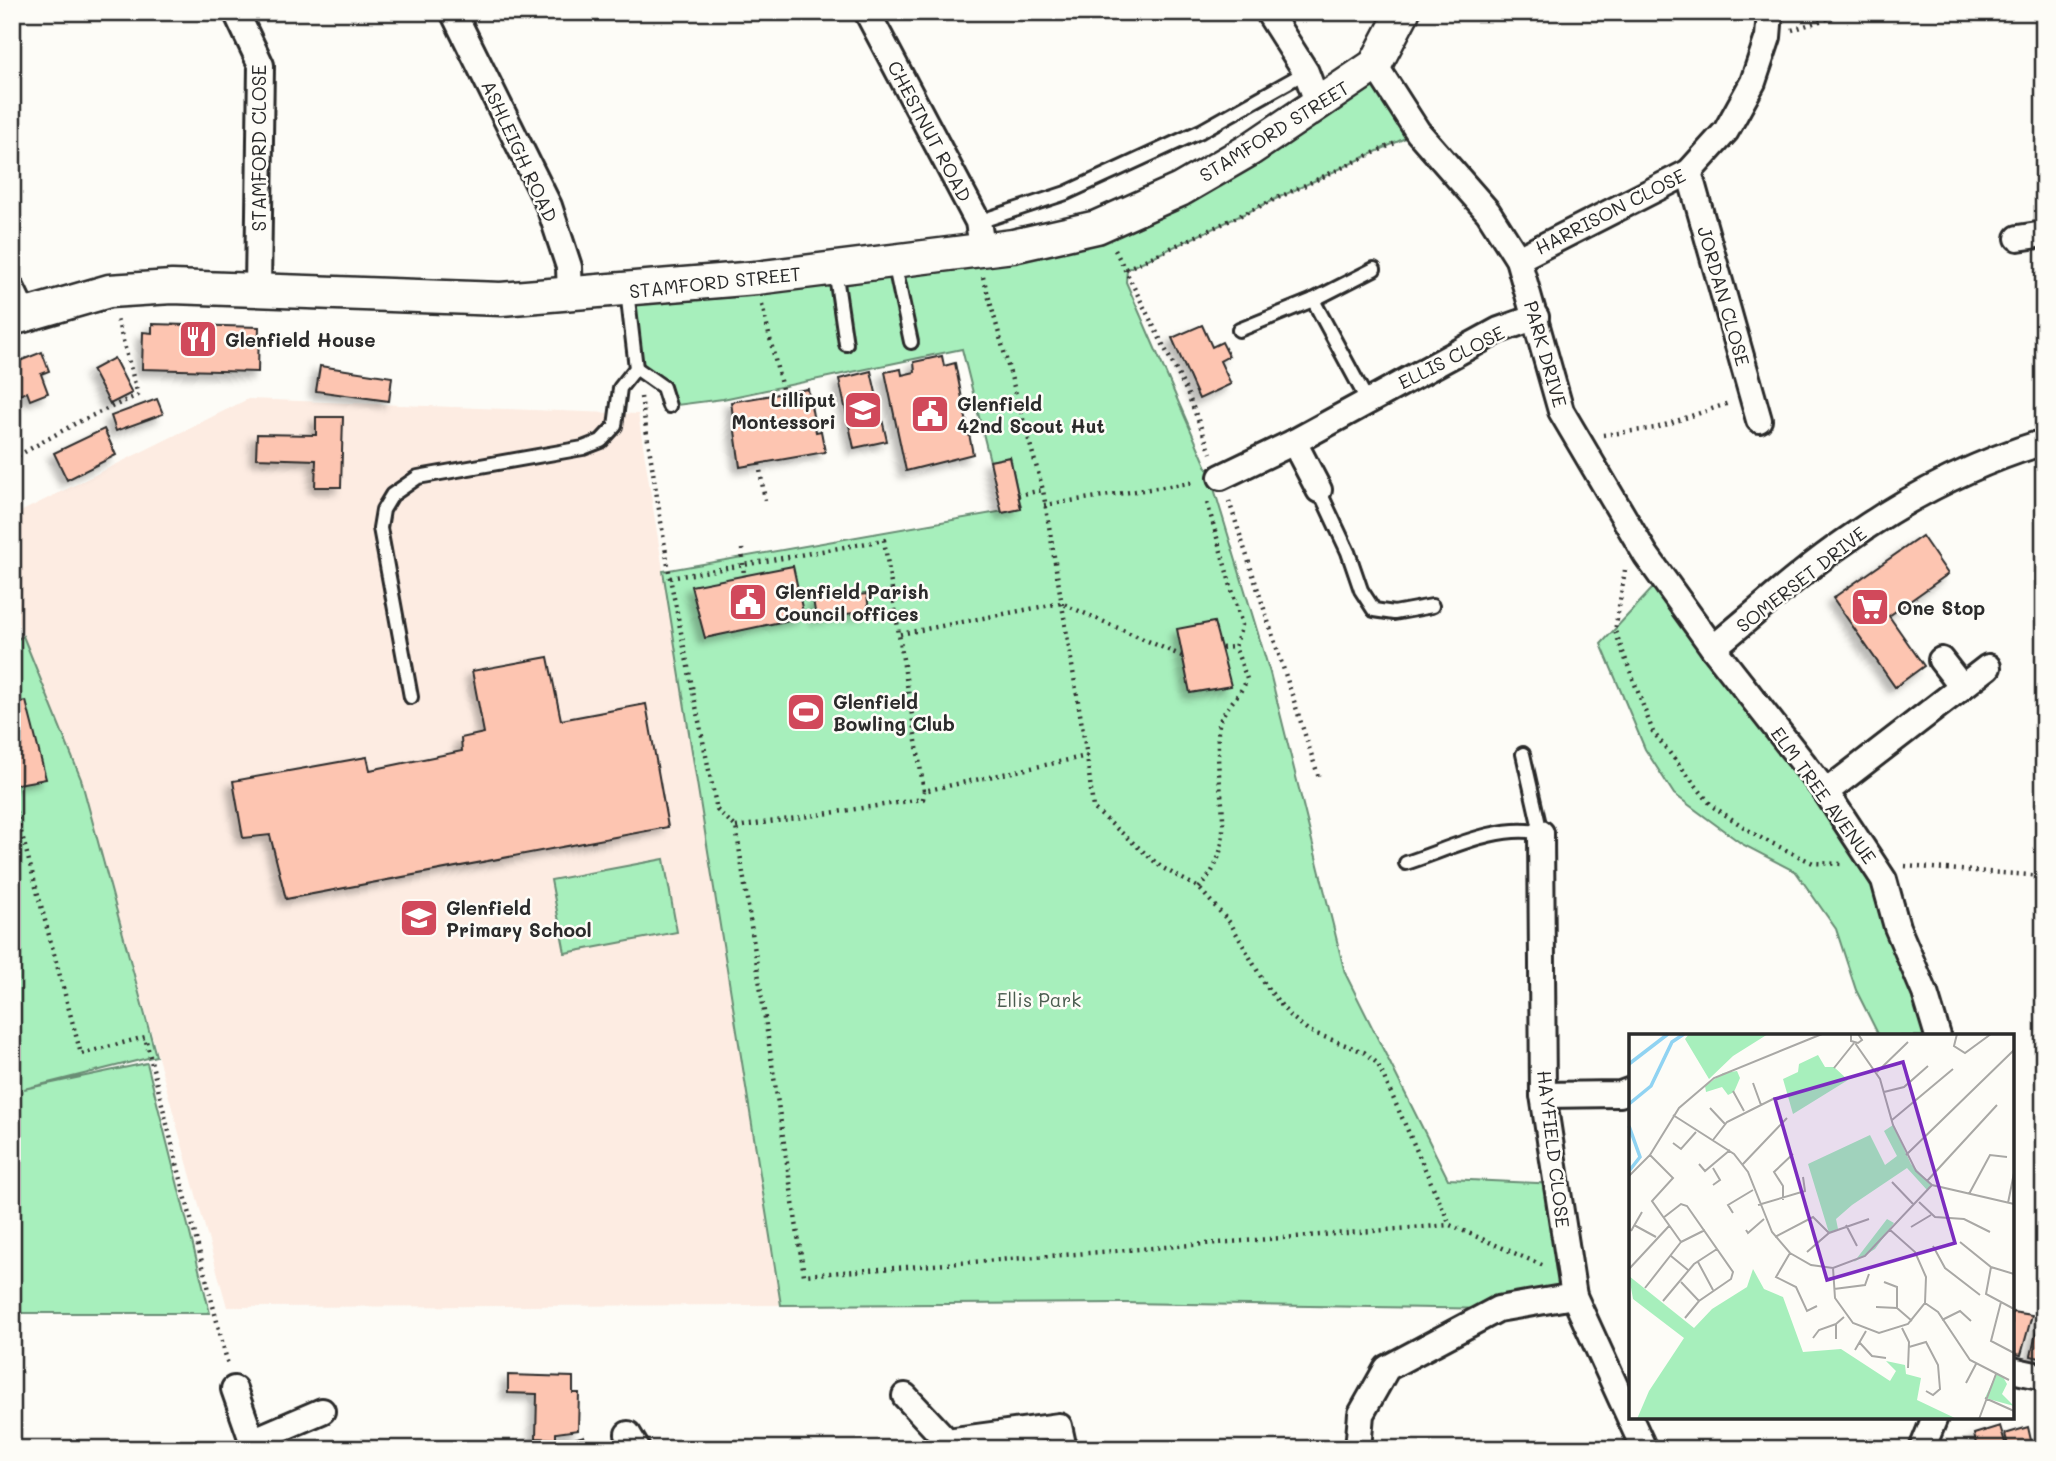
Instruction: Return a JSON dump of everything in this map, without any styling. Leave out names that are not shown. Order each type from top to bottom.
[{"type":"street","name":"STAMFORD CLOSE","points":[[236,12],[261,65],[258,289]]},
{"type":"street","name":"ASHLEIGH ROAD","points":[[453,12],[549,206],[569,267],[570,296]]},
{"type":"street","name":"CHESTNUT ROAD","points":[[867,12],[979,242]]},
{"type":"street","points":[[1268,12],[1306,72],[1318,104]]},
{"type":"street","points":[[1375,65],[1403,12]]},
{"type":"street","name":"HARRISON CLOSE","points":[[1518,259],[1689,172],[1726,131],[1753,82],[1768,37],[1770,12]]},
{"type":"street","name":"STAMFORD STREET","points":[[16,307],[109,291],[173,287],[449,299],[570,296],[894,262],[979,242],[1097,227],[1180,190],[1249,150],[1375,65]]},
{"type":"street","name":"PARK DRIVE","points":[[1375,65],[1418,132],[1488,212],[1518,259],[1561,411],[1631,530],[1713,648]]},
{"type":"street","name":"JORDAN CLOSE","points":[[1689,172],[1759,419]]},
{"type":"street","points":[[2018,238],[2044,234]]},
{"type":"street","name":"ELLIS CLOSE","points":[[1211,480],[1294,442],[1499,330],[1536,317]]},
{"type":"street","points":[[1294,442],[1318,490]]},
{"type":"street","name":"SOMERSET DRIVE","points":[[1713,648],[1845,540],[1904,503],[1965,472],[2044,442]]},
{"type":"street","name":"ELM TREE AVENUE","points":[[1713,648],[1826,792],[1884,880],[1897,927],[1925,993],[1937,1034]]},
{"type":"street","points":[[1941,660],[1962,687]]},
{"type":"street","points":[[1826,792],[1988,667]]},
{"type":"street","name":"HAYFIELD CLOSE","points":[[1541,832],[1543,1095],[1572,1287],[1624,1387]]},
{"type":"street","points":[[1543,1095],[1620,1094],[1629,1091]]},
{"type":"street","points":[[1358,1449],[1361,1414],[1387,1368],[1498,1309],[1572,1287]]},
{"type":"street","points":[[2014,1370],[2044,1377]]},
{"type":"street","points":[[234,1390],[253,1445],[322,1410]]},
{"type":"street","points":[[905,1396],[947,1441],[1059,1426],[1064,1449]]},
{"type":"street","name":"HAYFIELD CLOSE","points":[[1634,1419],[1644,1449]]},
{"type":"street","points":[[1922,1449],[1934,1419]]},
{"type":"lane","points":[[979,242],[1066,192],[1201,131],[1306,72]]},
{"type":"lane","points":[[894,262],[911,342]]},
{"type":"lane","points":[[835,269],[846,344]]},
{"type":"lane","points":[[1239,330],[1313,300],[1374,269]]},
{"type":"lane","points":[[411,697],[380,528],[383,510],[392,495],[418,477],[583,448],[601,441],[615,426],[620,388],[636,368],[627,291]]},
{"type":"lane","points":[[1313,300],[1367,400]]},
{"type":"lane","points":[[636,368],[663,387],[669,407]]},
{"type":"lane","points":[[1318,490],[1348,552],[1361,590],[1374,610],[1394,613],[1432,606]]},
{"type":"lane","points":[[1406,863],[1497,834],[1531,830],[1541,832],[1522,754]]},
{"type":"path","points":[[1768,37],[1848,12]]},
{"type":"path","points":[[1126,269],[1418,132]]},
{"type":"path","points":[[979,242],[1043,490],[1087,756],[1093,808],[1161,867],[1199,888],[1231,924],[1266,986],[1289,1014],[1309,1031],[1364,1052],[1378,1064],[1450,1225]]},
{"type":"path","points":[[756,278],[783,393]]},
{"type":"path","points":[[12,459],[78,422],[138,395],[109,291]]},
{"type":"path","points":[[636,368],[670,578],[717,810],[736,827],[804,1275],[1450,1225],[1572,1287]]},
{"type":"path","points":[[1578,439],[1656,428],[1752,396]]},
{"type":"path","points":[[759,464],[765,500]]},
{"type":"path","points":[[1044,505],[1211,480],[1242,625],[1235,647],[1247,679],[1241,693],[1220,720],[1217,740],[1218,790],[1226,832],[1212,875],[1199,888]]},
{"type":"path","points":[[1018,495],[1043,490]]},
{"type":"path","points":[[1631,530],[1615,631],[1653,732],[1712,806],[1759,837],[1813,863],[1874,864],[2044,876]]},
{"type":"path","points":[[670,578],[884,540],[923,799],[736,827]]},
{"type":"path","points":[[742,549],[744,576]]},
{"type":"path","points":[[900,634],[1061,603],[1182,656]]},
{"type":"path","points":[[1222,648],[1235,647]]},
{"type":"path","points":[[924,792],[1087,756]]},
{"type":"path","points":[[12,798],[81,1054],[145,1037],[234,1390]]},
{"type":"shaded area","name":"Glenfield Primary School","points":[[248,399],[638,414],[781,1305],[227,1307],[81,779],[12,608],[12,516]]},
{"type":"green space","name":"Ellis Park","points":[[1375,65],[1418,132],[1127,269],[1126,282],[1209,472],[1270,673],[1345,973],[1448,1179],[1557,1184],[1574,1296],[1498,1309],[1122,1303],[781,1305],[663,571],[1021,508],[1010,457],[990,461],[962,349],[723,399],[669,406],[663,387],[636,368],[627,291],[1097,227]]},
{"type":"green space","points":[[1663,577],[1874,864],[1937,1034],[1878,1034],[1856,990],[1836,929],[1796,872],[1742,844],[1674,794],[1645,749],[1601,644]]},
{"type":"green space","points":[[23,636],[81,779],[156,1056],[24,1089],[147,1063],[210,1313],[12,1313],[12,642]]},
{"type":"green space","points":[[664,859],[677,932],[565,953],[551,880]]},
{"type":"building","points":[[152,324],[259,327],[258,372],[142,369],[143,332],[152,333]]},
{"type":"building","points":[[1202,325],[1212,347],[1222,342],[1229,356],[1220,361],[1231,384],[1199,399],[1172,338]]},
{"type":"building","points":[[42,352],[49,371],[41,374],[48,393],[30,400],[27,392],[12,397],[12,364]]},
{"type":"building","name":"Glenfield 42nd Scout Hut","points":[[942,356],[944,366],[955,363],[973,454],[906,471],[885,372],[901,369],[902,375],[915,372],[914,362]]},
{"type":"building","points":[[114,358],[132,393],[110,404],[92,370]]},
{"type":"building","points":[[320,366],[392,377],[389,401],[316,391]]},
{"type":"building","name":"Lilliput Montessori","points":[[871,371],[887,441],[854,448],[839,379]]},
{"type":"building","points":[[808,389],[816,432],[821,431],[825,452],[740,467],[731,402]]},
{"type":"building","points":[[157,399],[163,414],[116,431],[111,416]]},
{"type":"building","points":[[316,417],[343,417],[341,487],[315,487],[316,460],[256,458],[257,434],[316,435]]},
{"type":"building","points":[[104,429],[116,455],[67,480],[54,453]]},
{"type":"building","points":[[1010,457],[1021,509],[1002,513],[990,461]]},
{"type":"building","name":"One Stop","points":[[1922,536],[1948,574],[1889,616],[1924,666],[1895,687],[1833,598]]},
{"type":"building","name":"Glenfield Parish Council offices","points":[[793,566],[804,617],[705,638],[691,586]]},
{"type":"building","points":[[867,594],[869,611],[816,618],[813,599]]},
{"type":"building","points":[[1214,622],[1231,686],[1190,693],[1177,629]]},
{"type":"building","points":[[548,657],[561,720],[646,704],[668,827],[286,899],[270,835],[243,838],[233,781],[367,757],[370,770],[462,751],[461,738],[484,733],[472,671]]},
{"type":"building","points":[[26,701],[46,779],[12,785],[12,704]]},
{"type":"building","points":[[2014,1312],[2032,1315],[2021,1355],[2014,1353]]},
{"type":"building","points":[[2040,1315],[2044,1316],[2044,1359],[2031,1356]]},
{"type":"building","points":[[508,1375],[573,1377],[573,1393],[579,1393],[578,1430],[556,1433],[556,1439],[536,1438],[537,1394],[508,1393]]},
{"type":"building","points":[[2000,1426],[2007,1449],[1977,1449],[1974,1434]]},
{"type":"building","points":[[2028,1427],[2033,1449],[2009,1449],[2005,1434]]},
{"type":"building","points":[[584,1436],[588,1449],[552,1449],[551,1446]]},
{"type":"place","name":"Glenfield House","points":[[198,339]]},
{"type":"place","name":"Lilliput Montessori","points":[[863,410]]},
{"type":"place","name":"Glenfield 42nd Scout Hut","points":[[930,414]]},
{"type":"place","name":"Glenfield Parish Council offices","points":[[748,602]]},
{"type":"place","name":"One Stop","points":[[1870,607]]},
{"type":"place","name":"Glenfield Bowling Club","points":[[806,712]]},
{"type":"place","name":"Glenfield Primary School","points":[[419,918]]}]
